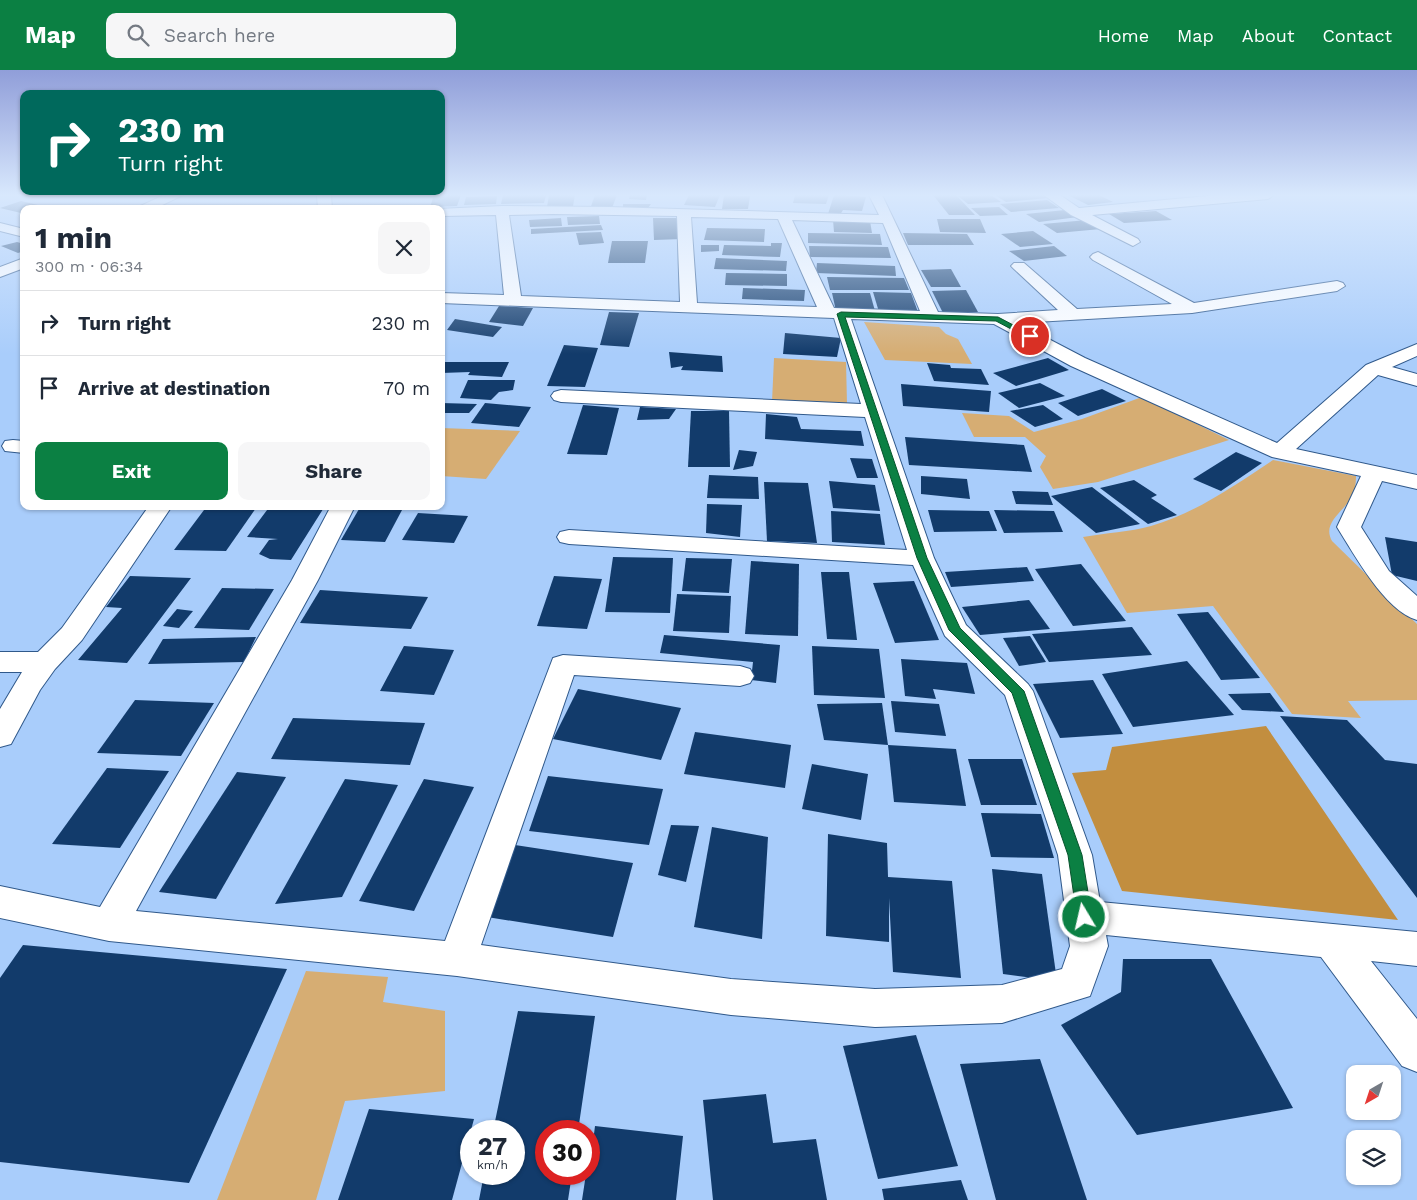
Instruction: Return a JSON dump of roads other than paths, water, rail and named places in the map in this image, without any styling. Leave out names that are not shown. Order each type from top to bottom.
[{"type":"street","points":[[507,248],[513,300]]},
{"type":"street","points":[[686,248],[689,308]]},
{"type":"street","points":[[0,902],[108,925],[457,959],[731,997],[875,1008],[1002,1004],[1076,983],[1089,946],[1075,855],[1018,691],[955,630],[922,558],[873,411],[835,314],[800,248]]},
{"type":"street","points":[[901,248],[932,318]]},
{"type":"street","points":[[1098,257],[1192,308]]},
{"type":"street","points":[[0,272],[20,264]]},
{"type":"street","points":[[1019,266],[1073,315]]},
{"type":"street","points":[[446,298],[932,318],[998,319],[1192,308],[1337,286]]},
{"type":"street","points":[[998,319],[1078,362],[1280,452],[1417,482]]},
{"type":"street","points":[[1280,452],[1375,368],[1417,349]]},
{"type":"street","points":[[1375,368],[1417,380]]},
{"type":"street","points":[[561,396],[873,411]]},
{"type":"street","points":[[1374,472],[1349,527],[1380,576],[1417,611]]},
{"type":"street","points":[[0,736],[28,685],[45,662],[72,634],[158,510]]},
{"type":"street","points":[[108,925],[305,580],[341,510]]},
{"type":"street","points":[[569,537],[922,558]]},
{"type":"street","points":[[0,662],[45,662]]},
{"type":"street","points":[[457,959],[563,665],[740,676]]},
{"type":"street","points":[[1084,917],[1417,949]]},
{"type":"street","points":[[1332,941],[1417,1052]]}]
